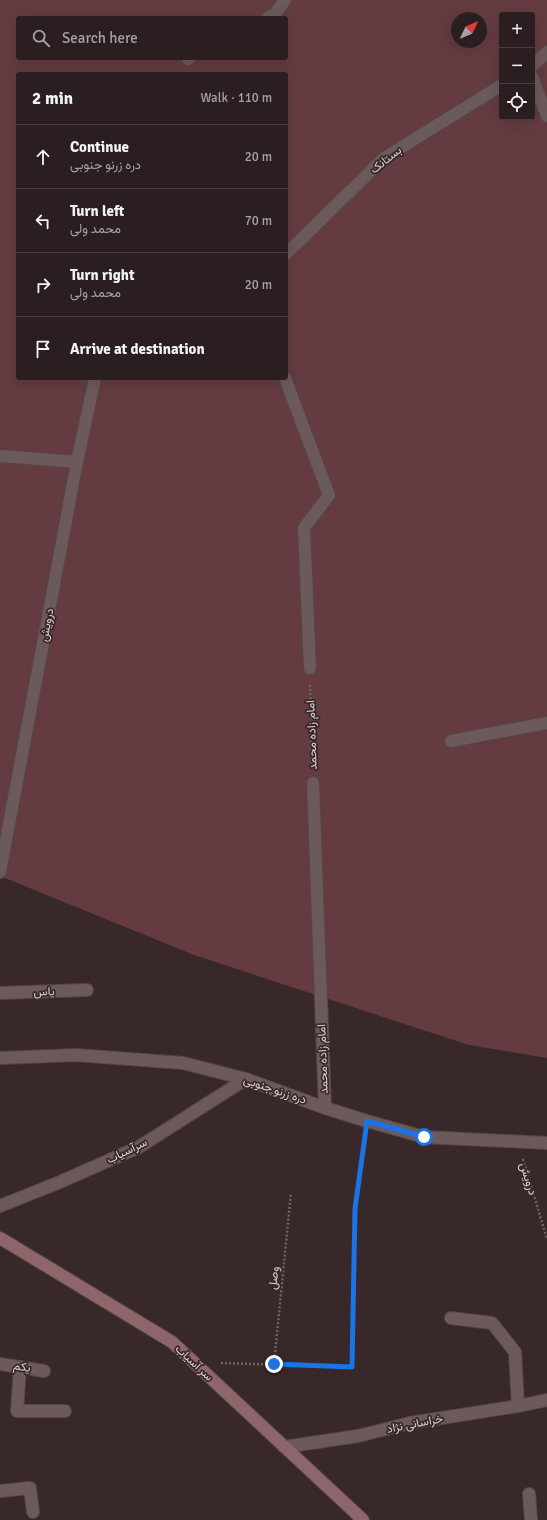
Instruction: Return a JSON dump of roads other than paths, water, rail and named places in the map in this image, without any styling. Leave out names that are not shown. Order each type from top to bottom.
[{"type":"street","points":[[271,16],[275,14],[285,0]]},
{"type":"street","points":[[535,63],[547,52]]},
{"type":"street","points":[[535,84],[547,116]]},
{"type":"street","name":"بستانک","points":[[288,252],[384,158],[499,87]]},
{"type":"street","name":"درویش","points":[[0,872],[77,462],[95,380]]},
{"type":"street","points":[[286,380],[328,495],[304,528],[310,668]]},
{"type":"street","points":[[0,456],[77,462]]},
{"type":"street","points":[[451,741],[547,723]]},
{"type":"street","name":"امام زاده محمد","points":[[313,783],[325,1108]]},
{"type":"street","name":"یاس","points":[[0,993],[87,990]]},
{"type":"street","name":"دره زرنو جنوبی","points":[[0,1058],[76,1055],[183,1063],[246,1079],[325,1108],[424,1137],[547,1143]]},
{"type":"street","name":"سرآسیاب","points":[[0,1206],[60,1182],[139,1147],[246,1079]]},
{"type":"street","name":"سر آسیاب","points":[[0,1238],[172,1342],[363,1520]]},
{"type":"street","points":[[451,1318],[492,1323],[515,1352],[518,1406]]},
{"type":"street","name":"یکم","points":[[0,1364],[44,1371]]},
{"type":"street","points":[[20,1367],[17,1410],[65,1411]]},
{"type":"street","name":"خراسانی نژاد","points":[[284,1447],[358,1436],[410,1423],[547,1400]]},
{"type":"street","points":[[0,1491],[30,1488],[33,1512]]},
{"type":"street","points":[[530,1494],[531,1520]]}]
